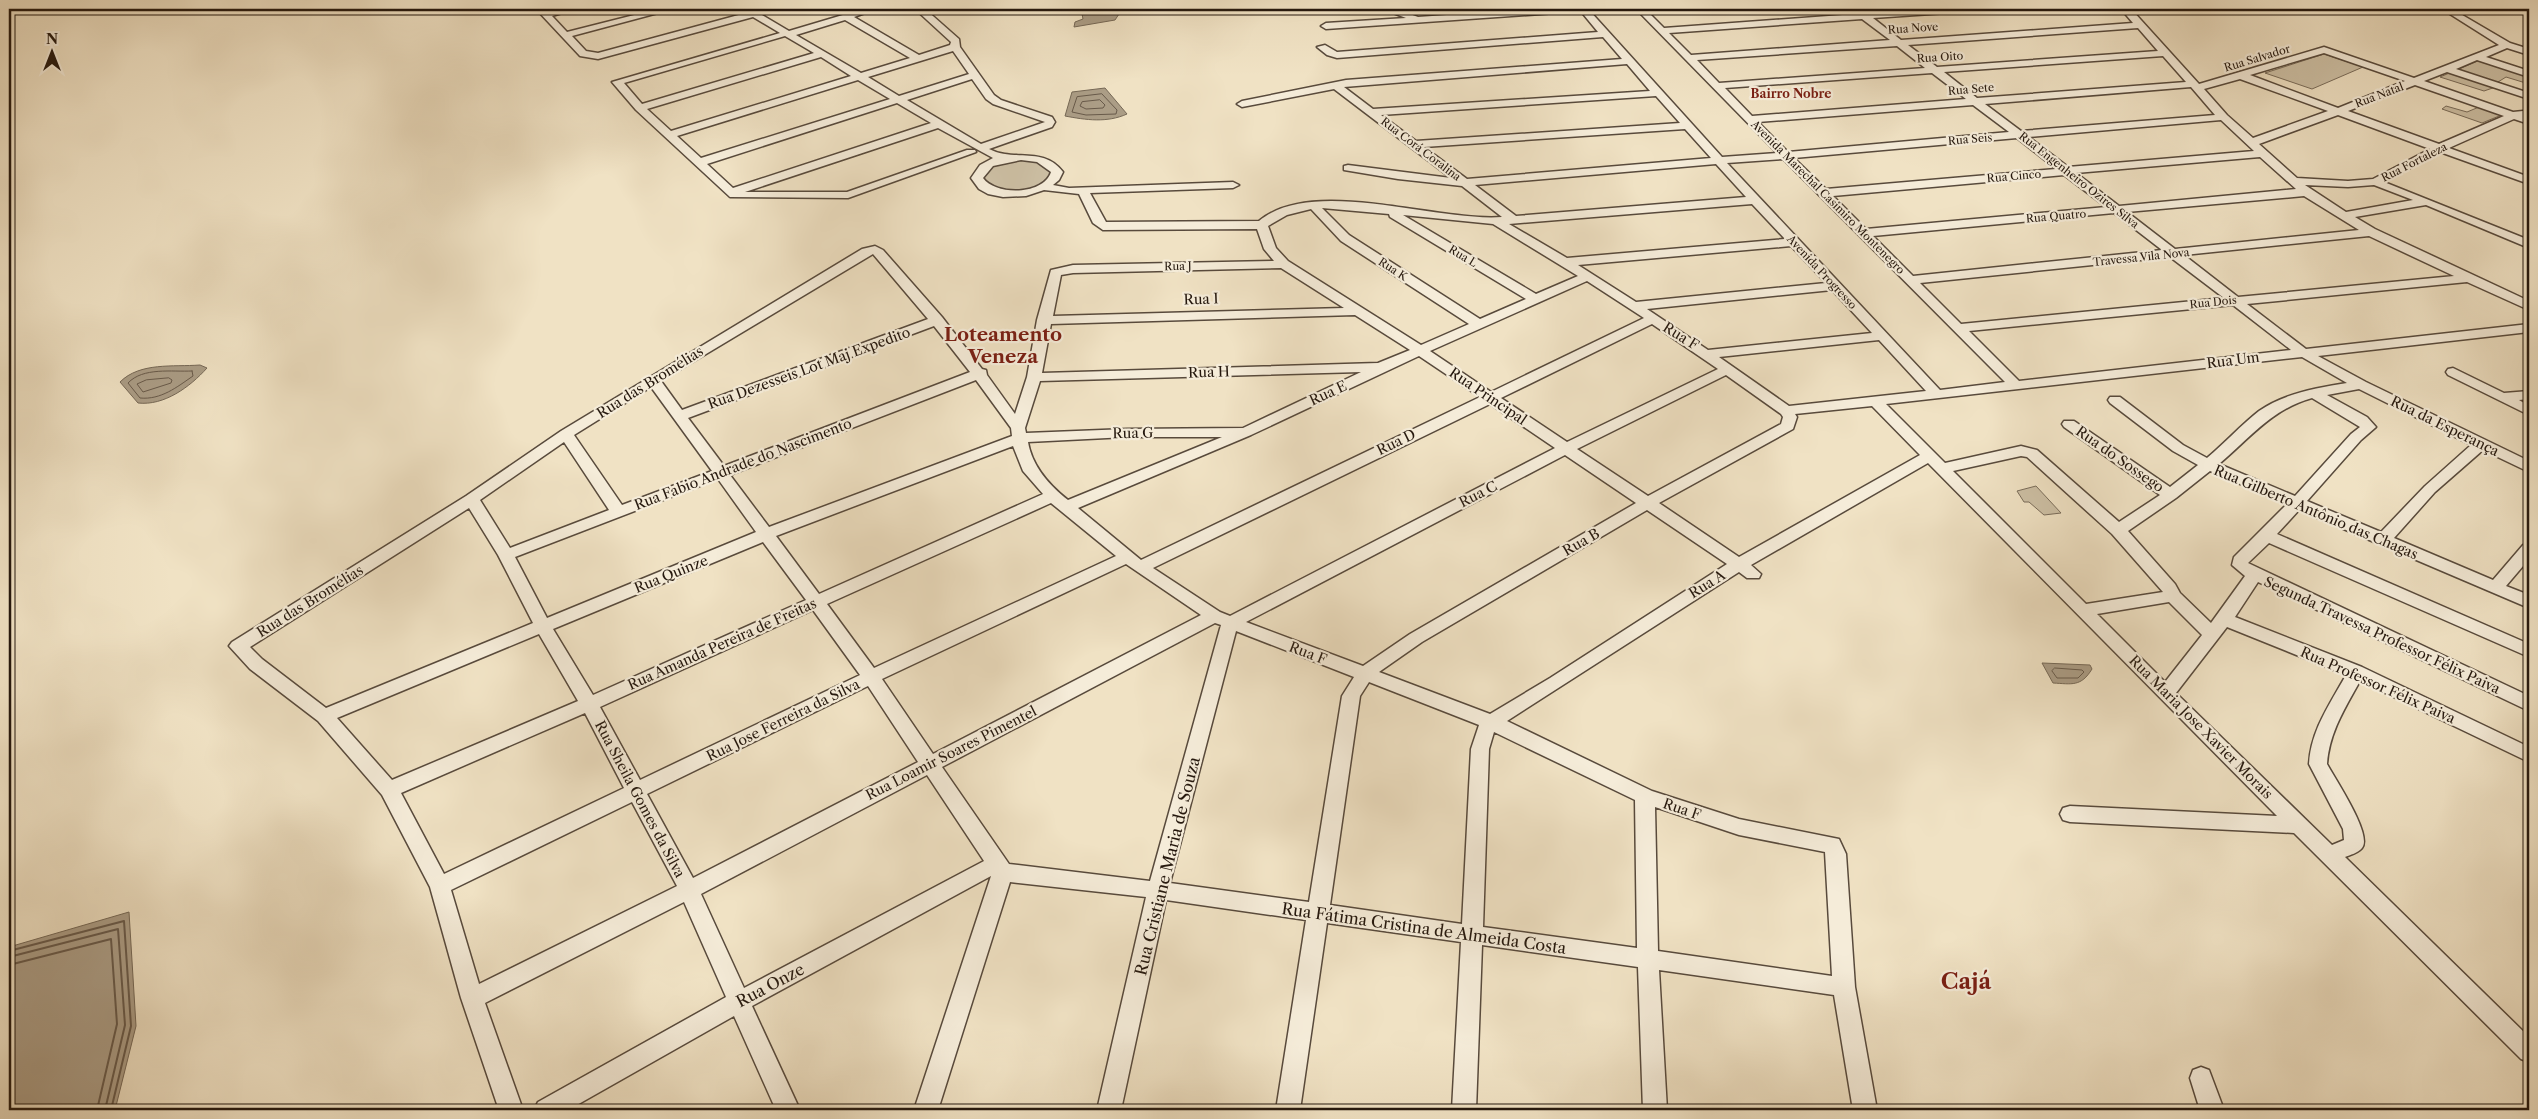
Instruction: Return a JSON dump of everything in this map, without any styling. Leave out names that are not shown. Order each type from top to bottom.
[{"type":"street","points":[[544,11],[572,9]]},
{"type":"street","points":[[565,35],[668,9]]},
{"type":"street","points":[[734,9],[749,13],[975,150],[1008,158],[1035,158],[1053,166],[1057,172],[1055,178],[1044,186],[1012,194],[987,189],[980,184],[976,178],[978,172],[985,166],[1008,158]]},
{"type":"street","points":[[544,11],[583,54],[598,56],[749,13],[772,9]]},
{"type":"street","points":[[872,9],[617,82],[640,108],[730,193],[750,197],[848,196],[1048,125],[1050,122],[1048,119],[996,102],[986,93],[955,47],[956,40],[920,9]]},
{"type":"street","points":[[1387,9],[1422,19]]},
{"type":"street","points":[[1326,26],[1570,9]]},
{"type":"street","name":"Avenida Progresso","points":[[1584,9],[1718,160],[1936,394]]},
{"type":"street","name":"Avenida Marechal Casimiro Montenegro","points":[[1640,9],[2016,386]]},
{"type":"street","points":[[1661,30],[1859,12],[1962,9]]},
{"type":"street","points":[[2126,9],[2223,117],[2306,192],[2342,216],[2371,232],[2529,306]]},
{"type":"street","points":[[2446,9],[2507,45],[2529,52]]},
{"type":"street","name":"Rua Engenheiro Ozires Silva","points":[[1859,12],[2302,352]]},
{"type":"street","points":[[847,17],[918,58]]},
{"type":"street","name":"Rua Nove","points":[[1689,58],[2140,25]]},
{"type":"street","points":[[1322,47],[1336,55],[1606,34]]},
{"type":"street","name":"Rua Natal","points":[[2250,143],[2336,112],[2507,45]]},
{"type":"street","points":[[668,135],[955,47]]},
{"type":"street","name":"Rua Salvador","points":[[2196,86],[2242,76],[2324,50],[2416,81]]},
{"type":"street","name":"Rua Oito","points":[[1716,86],[2165,53]]},
{"type":"street","points":[[640,108],[818,55]]},
{"type":"street","points":[[2477,57],[2529,74]]},
{"type":"street","points":[[1242,104],[1341,84],[1631,62]]},
{"type":"street","points":[[2447,69],[2529,96]]},
{"type":"street","points":[[698,163],[975,75]]},
{"type":"street","points":[[2242,76],[2336,112],[2529,181]]},
{"type":"street","points":[[2416,81],[2529,121]]},
{"type":"street","name":"Rua Corá Coralina","points":[[1341,84],[1372,112],[1514,220]]},
{"type":"street","name":"Rua Sete","points":[[1750,119],[2196,86]]},
{"type":"street","points":[[1372,112],[1658,93]]},
{"type":"street","name":"Rua Fortaleza","points":[[2292,181],[2348,184],[2375,182],[2438,149],[2529,109]]},
{"type":"street","name":"Rua Seis","points":[[1465,182],[2223,117]]},
{"type":"street","points":[[730,193],[934,126]]},
{"type":"street","points":[[1415,144],[1688,126]]},
{"type":"street","points":[[975,150],[985,166]]},
{"type":"street","name":"Rua Cinco","points":[[1824,193],[2263,153]]},
{"type":"street","points":[[1348,168],[1398,176],[1465,182]]},
{"type":"street","points":[[2375,182],[2427,201],[2529,244]]},
{"type":"street","points":[[1044,186],[1069,191],[1233,185]]},
{"type":"street","points":[[1083,190],[1103,226],[1268,221],[1313,205],[1363,207],[1390,212],[1496,221],[1755,200]]},
{"type":"street","name":"Rua Quatro","points":[[1865,233],[2306,192]]},
{"type":"street","points":[[2342,216],[2427,201]]},
{"type":"street","name":"Rua K","points":[[1313,205],[1346,238],[1480,325]]},
{"type":"street","name":"Rua L","points":[[1390,212],[1537,300]]},
{"type":"street","name":"Rua Principal","points":[[1268,221],[1270,249],[1284,264],[1490,397],[1753,574]]},
{"type":"street","name":"Rua F","points":[[1496,221],[1567,262],[1636,306],[1709,354],[1786,411]]},
{"type":"street","name":"Travessa Vila Nova","points":[[1910,280],[2371,232]]},
{"type":"street","points":[[1567,262],[1794,242]]},
{"type":"street","name":"Rua das Bromélias","points":[[324,716],[256,664],[238,646],[472,499],[566,434],[653,380],[871,251],[879,253],[981,373],[1019,433]]},
{"type":"street","name":"Rua J","points":[[1044,320],[1053,276],[1059,271],[1073,269],[1284,264]]},
{"type":"street","name":"Rua E","points":[[1060,501],[1246,432],[1384,366],[1588,276]]},
{"type":"street","name":"Rua Dois","points":[[1958,328],[2468,278]]},
{"type":"street","points":[[1636,306],[1836,286]]},
{"type":"street","name":"Rua I","points":[[1044,320],[1358,311]]},
{"type":"street","name":"Rua D","points":[[1134,562],[1654,319]]},
{"type":"street","name":"Rua Dezesseis Lot Maj Expedito","points":[[680,416],[937,320]]},
{"type":"street","points":[[1019,433],[1034,377],[1044,320]]},
{"type":"street","name":"Rua Um","points":[[1875,401],[2529,328]]},
{"type":"street","points":[[1709,354],[1882,336]]},
{"type":"street","points":[[2302,352],[2360,385]]},
{"type":"street","name":"Rua H","points":[[1034,377],[1384,366]]},
{"type":"street","name":"Rua C","points":[[1222,620],[1728,369]]},
{"type":"street","points":[[2453,372],[2529,411]]},
{"type":"street","name":"Rua Fabio Andrade do Nascimento","points":[[506,555],[981,373]]},
{"type":"street","points":[[653,380],[871,677],[931,763],[1000,868],[926,1110]]},
{"type":"street","points":[[2212,634],[2172,596],[2169,588],[2118,530],[2171,495],[2209,465],[2271,410],[2286,402],[2360,385]]},
{"type":"street","name":"Rua da Esperança","points":[[2360,385],[2529,467]]},
{"type":"street","points":[[2315,394],[2362,420],[2369,427],[2356,437],[2267,536],[2529,652]]},
{"type":"street","points":[[2503,398],[2529,395]]},
{"type":"street","name":"Rua Gilberto Antônio das Chagas","points":[[2115,400],[2178,448],[2209,465],[2295,504],[2529,602]]},
{"type":"street","points":[[1786,411],[1875,401]]},
{"type":"street","name":"Rua Maria Jose Xavier Morais","points":[[1875,401],[2166,694],[2331,854],[2529,1052]]},
{"type":"street","name":"Rua B","points":[[1365,674],[1416,638],[1648,503],[1788,426],[1790,417],[1786,411]]},
{"type":"street","name":"Rua do Sossego","points":[[2069,424],[2171,495]]},
{"type":"street","name":"Rua G","points":[[1019,433],[1246,432]]},
{"type":"street","name":"Rua F","points":[[1019,433],[1025,460],[1060,501],[1134,562],[1222,620],[1491,722],[1645,796],[1739,827],[1832,845],[1836,854],[1844,987]]},
{"type":"street","name":"Rua Quinze","points":[[324,716],[1019,433]]},
{"type":"street","points":[[566,434],[618,511]]},
{"type":"street","points":[[2383,540],[2430,489],[2480,444]]},
{"type":"street","name":"Rua A","points":[[1491,722],[1738,565],[1936,462],[2021,451],[2028,452],[2118,530]]},
{"type":"street","name":"Rua Sheila Gomes da Silva","points":[[472,499],[506,555],[543,626],[589,704],[689,890],[788,1110]]},
{"type":"street","name":"Rua Amanda Pereira de Freitas","points":[[389,790],[589,704],[816,602],[1060,501]]},
{"type":"street","name":"Segunda Travessa Professor Félix Paiva","points":[[2267,536],[2240,561],[2242,566],[2255,574],[2529,704]]},
{"type":"street","points":[[2495,588],[2529,549]]},
{"type":"street","name":"Rua Jose Ferreira da Silva","points":[[440,886],[871,677],[1134,562]]},
{"type":"street","points":[[2166,694],[2224,619],[2255,574]]},
{"type":"street","points":[[2084,610],[2172,596]]},
{"type":"street","name":"Rua Professor Félix Paiva","points":[[2224,619],[2356,672],[2529,755]]},
{"type":"street","name":"Rua Loamir Soares Pimentel","points":[[472,998],[689,890],[931,763],[1222,620]]},
{"type":"street","name":"Rua Cristiane Maria de Souza","points":[[1109,1110],[1158,890],[1222,620]]},
{"type":"street","points":[[2331,854],[2354,844],[2355,839],[2352,829],[2318,764],[2318,754],[2326,729],[2356,672]]},
{"type":"street","points":[[1288,1110],[1320,913],[1351,696],[1356,683],[1365,674]]},
{"type":"street","points":[[324,716],[389,790],[440,886],[472,998],[511,1110]]},
{"type":"street","points":[[1464,1110],[1480,749],[1484,732],[1491,722]]},
{"type":"street","points":[[1645,796],[1648,961],[1655,1110]]},
{"type":"street","points":[[2070,814],[2301,825]]},
{"type":"street","name":"Rua Fátima Cristina de Almeida Costa","points":[[1000,868],[1047,879],[1158,890],[1648,961],[1844,987]]},
{"type":"street","name":"Rua Onze","points":[[546,1110],[740,1001],[1000,868]]},
{"type":"street","points":[[1844,987],[1865,1110]]},
{"type":"street","points":[[2201,1078],[2212,1110]]},
{"type":"shaded area","points":[[2324,54],[2363,67],[2312,89],[2265,73]]},
{"type":"shaded area","points":[[2480,60],[2529,76],[2529,84],[2506,77],[2498,82],[2504,84],[2484,91],[2440,77]]},
{"type":"shaded area","points":[[2446,106],[2467,112],[2479,107],[2504,114],[2482,123],[2442,109]]},
{"type":"shaded area","points":[[1013,160],[1029,160],[1040,163],[1048,168],[1051,173],[1042,184],[1035,188],[1020,191],[997,189],[983,180],[983,175],[993,165]]},
{"type":"shaded area","points":[[2036,486],[2061,513],[2044,515],[2029,502],[2024,502],[2017,491]]},
{"type":"water","points":[[1081,9],[1118,9],[1119,14],[1115,20],[1074,27],[1075,22],[1083,19]]},
{"type":"water","points":[[1105,88],[1127,114],[1104,120],[1065,116],[1072,92]]},
{"type":"water","points":[[200,365],[207,368],[185,388],[167,398],[148,403],[138,403],[120,382],[137,371],[147,368]]},
{"type":"water","points":[[2042,663],[2090,665],[2092,669],[2080,682],[2071,684],[2053,683]]},
{"type":"water","points":[[129,912],[136,1026],[115,1110],[9,1110],[9,947]]},
{"type":"district","name":"Bairro Nobre","points":[[1791,93]]},
{"type":"district","name":"Loteamento Veneza","points":[[1003,345]]},
{"type":"district","name":"Cajá","points":[[1966,981]]}]
